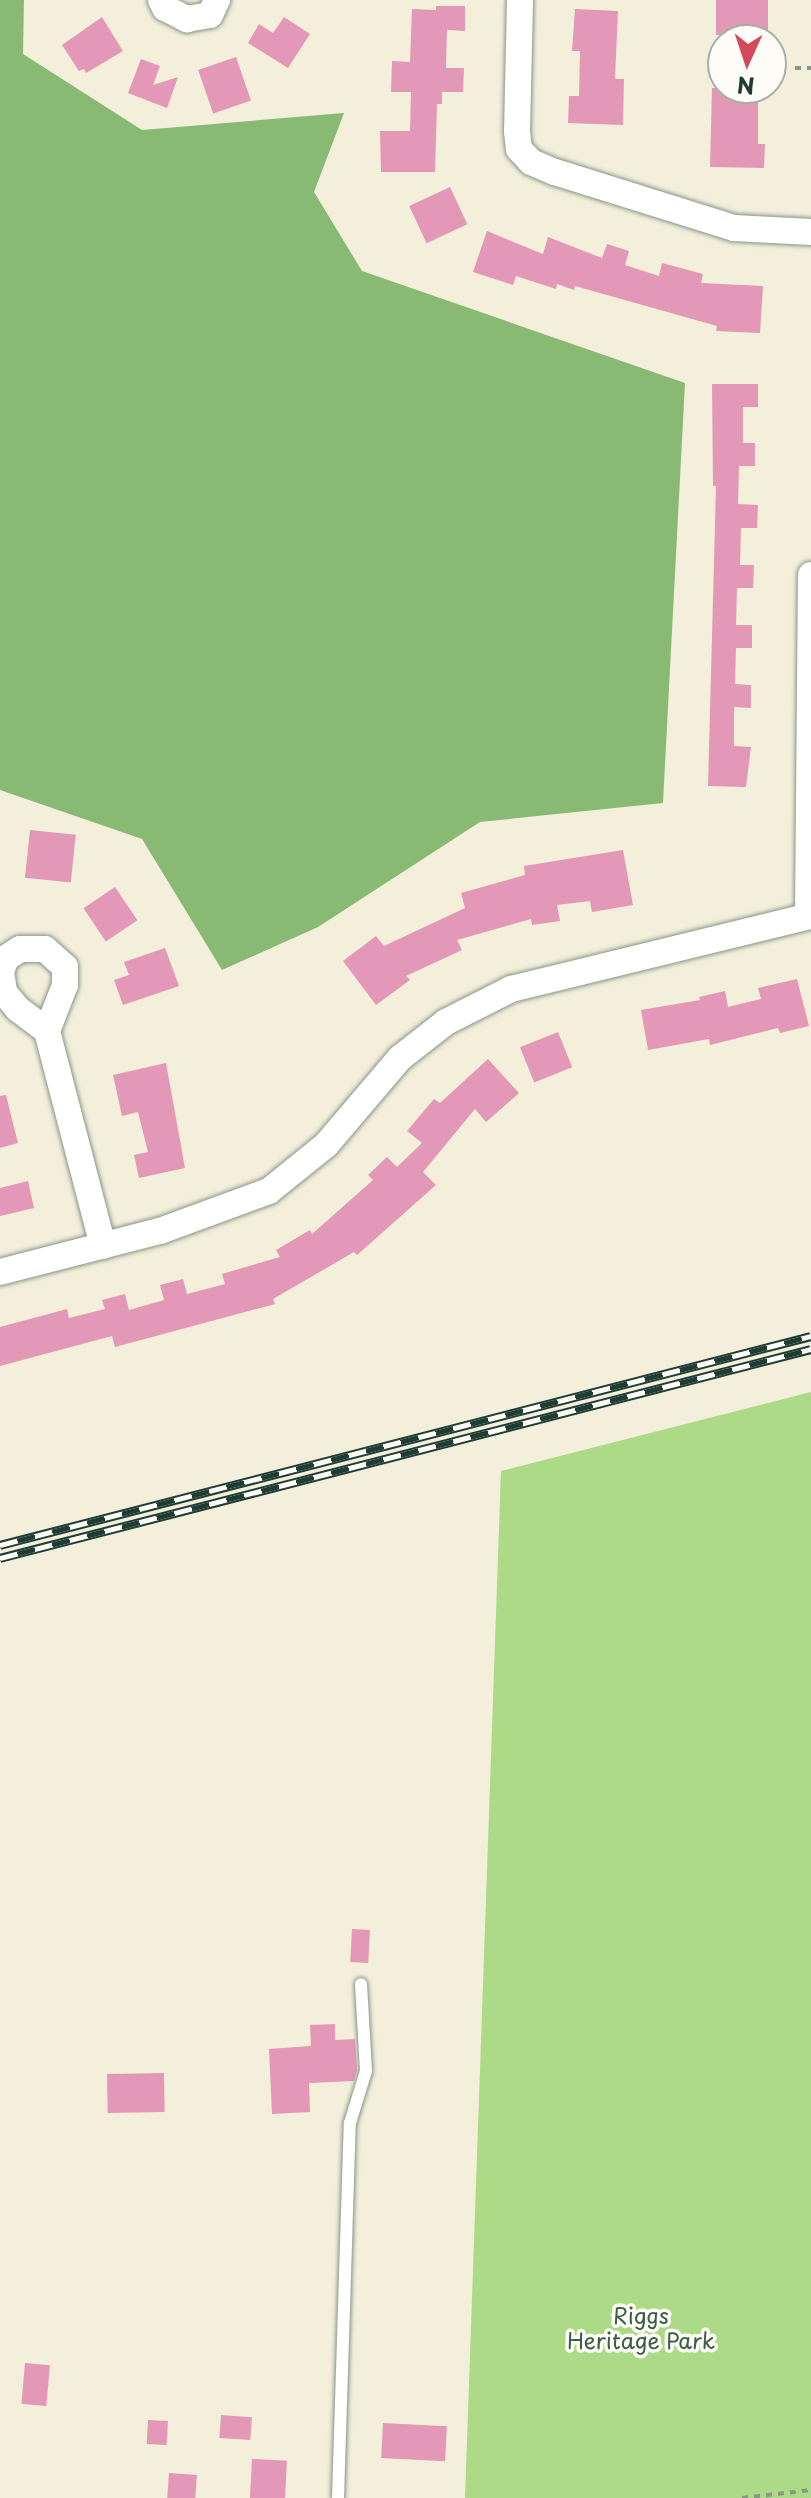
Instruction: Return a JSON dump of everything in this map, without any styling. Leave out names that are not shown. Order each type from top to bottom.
[{"type":"street","points":[[161,0],[165,8],[187,19],[210,15],[217,0]]},
{"type":"street","points":[[520,0],[517,131],[519,149],[531,162],[734,228],[811,232]]},
{"type":"street","points":[[0,1272],[217,1213],[269,1191],[326,1145],[400,1058],[446,1022],[511,989],[810,916],[806,864],[811,575]]},
{"type":"street","points":[[47,1031],[103,1246]]},
{"type":"lane","points":[[338,2498],[350,2123],[366,2071],[361,1984]]},
{"type":"path","points":[[795,68],[811,68]]},
{"type":"path","points":[[742,2498],[811,2490]]},
{"type":"green space","points":[[0,0],[24,0],[23,54],[142,130],[344,113],[314,192],[362,271],[685,383],[663,803],[480,822],[318,927],[222,970],[142,839],[0,790]]},
{"type":"green space","name":"Riggs Heritage Park","points":[[811,1392],[811,2498],[465,2498],[501,1471]]},
{"type":"building","points":[[716,0],[768,0],[768,24],[716,24]]},
{"type":"building","points":[[436,6],[465,6],[465,31],[447,30],[446,68],[464,68],[463,92],[442,92],[442,104],[437,104],[435,172],[381,172],[380,131],[410,131],[411,92],[391,92],[392,61],[410,62],[412,9],[436,10]]},
{"type":"building","points":[[575,9],[618,11],[615,79],[624,79],[623,125],[568,123],[569,96],[579,96],[580,51],[572,51]]},
{"type":"building","points":[[102,17],[123,51],[86,73],[84,69],[79,71],[62,45]]},
{"type":"building","points":[[284,17],[310,34],[288,68],[248,43],[259,24],[273,33]]},
{"type":"building","points":[[236,57],[251,100],[213,114],[198,70]]},
{"type":"building","points":[[141,59],[160,66],[153,85],[178,77],[167,108],[128,93]]},
{"type":"building","points":[[712,104],[758,104],[758,144],[765,144],[764,168],[710,167]]},
{"type":"building","points":[[450,187],[467,224],[427,243],[409,206]]},
{"type":"building","points":[[487,231],[543,254],[548,237],[602,258],[607,244],[629,251],[625,265],[659,276],[662,263],[703,274],[701,283],[763,286],[760,333],[716,331],[717,326],[575,286],[574,290],[557,284],[556,289],[516,276],[513,285],[473,272]]},
{"type":"building","points":[[712,384],[758,384],[758,407],[743,407],[743,443],[755,443],[755,466],[739,466],[738,504],[758,505],[757,528],[741,528],[740,565],[754,565],[753,588],[737,588],[736,625],[752,625],[752,648],[736,648],[735,684],[751,685],[751,708],[734,707],[734,746],[751,747],[746,787],[708,786],[716,486],[713,486]]},
{"type":"building","points":[[30,830],[76,835],[71,883],[25,878]]},
{"type":"building","points":[[623,850],[633,905],[592,912],[590,901],[557,905],[560,921],[532,925],[531,919],[457,940],[462,950],[406,976],[410,980],[376,1005],[343,961],[376,936],[384,946],[465,908],[461,893],[525,875],[524,866]]},
{"type":"building","points":[[115,887],[137,920],[106,941],[83,908]]},
{"type":"building","points":[[165,948],[179,986],[123,1005],[114,980],[129,975],[124,962]]},
{"type":"building","points":[[797,979],[809,1026],[780,1033],[778,1028],[710,1045],[709,1039],[648,1050],[641,1010],[700,1000],[699,997],[725,991],[728,1007],[761,999],[758,988]]},
{"type":"building","points":[[558,1032],[572,1067],[534,1083],[520,1047]]},
{"type":"building","points":[[488,1059],[519,1093],[486,1122],[475,1109],[423,1172],[436,1185],[357,1255],[354,1252],[273,1299],[275,1304],[115,1347],[112,1336],[0,1366],[0,1327],[67,1309],[69,1318],[105,1309],[102,1300],[125,1294],[129,1310],[164,1300],[160,1285],[183,1279],[187,1294],[225,1284],[222,1274],[280,1257],[276,1250],[310,1230],[312,1234],[373,1180],[368,1175],[387,1157],[397,1167],[422,1143],[407,1131],[434,1099],[440,1103]]},
{"type":"building","points":[[166,1063],[185,1168],[139,1178],[134,1155],[148,1152],[138,1112],[122,1116],[113,1075]]},
{"type":"building","points":[[6,1095],[18,1143],[0,1148],[0,1096]]},
{"type":"building","points":[[28,1181],[34,1208],[0,1216],[0,1188]]},
{"type":"building","points":[[352,1929],[370,1930],[368,1963],[350,1962]]},
{"type":"building","points":[[335,2024],[335,2040],[355,2039],[357,2070],[354,2081],[309,2083],[310,2112],[272,2114],[269,2049],[311,2046],[310,2025]]},
{"type":"building","points":[[164,2073],[165,2112],[108,2113],[107,2074]]},
{"type":"building","points":[[25,2363],[50,2365],[46,2406],[21,2404]]},
{"type":"building","points":[[221,2415],[252,2417],[250,2440],[219,2438]]},
{"type":"building","points":[[148,2420],[168,2421],[167,2445],[147,2444]]},
{"type":"building","points":[[383,2423],[447,2426],[445,2461],[381,2458]]},
{"type":"building","points":[[252,2459],[287,2461],[285,2498],[250,2498]]},
{"type":"building","points":[[169,2473],[197,2475],[195,2498],[167,2498]]},
{"type":"railway","points":[[0,1545],[811,1336]]},
{"type":"railway","points":[[0,1558],[811,1349]]}]
